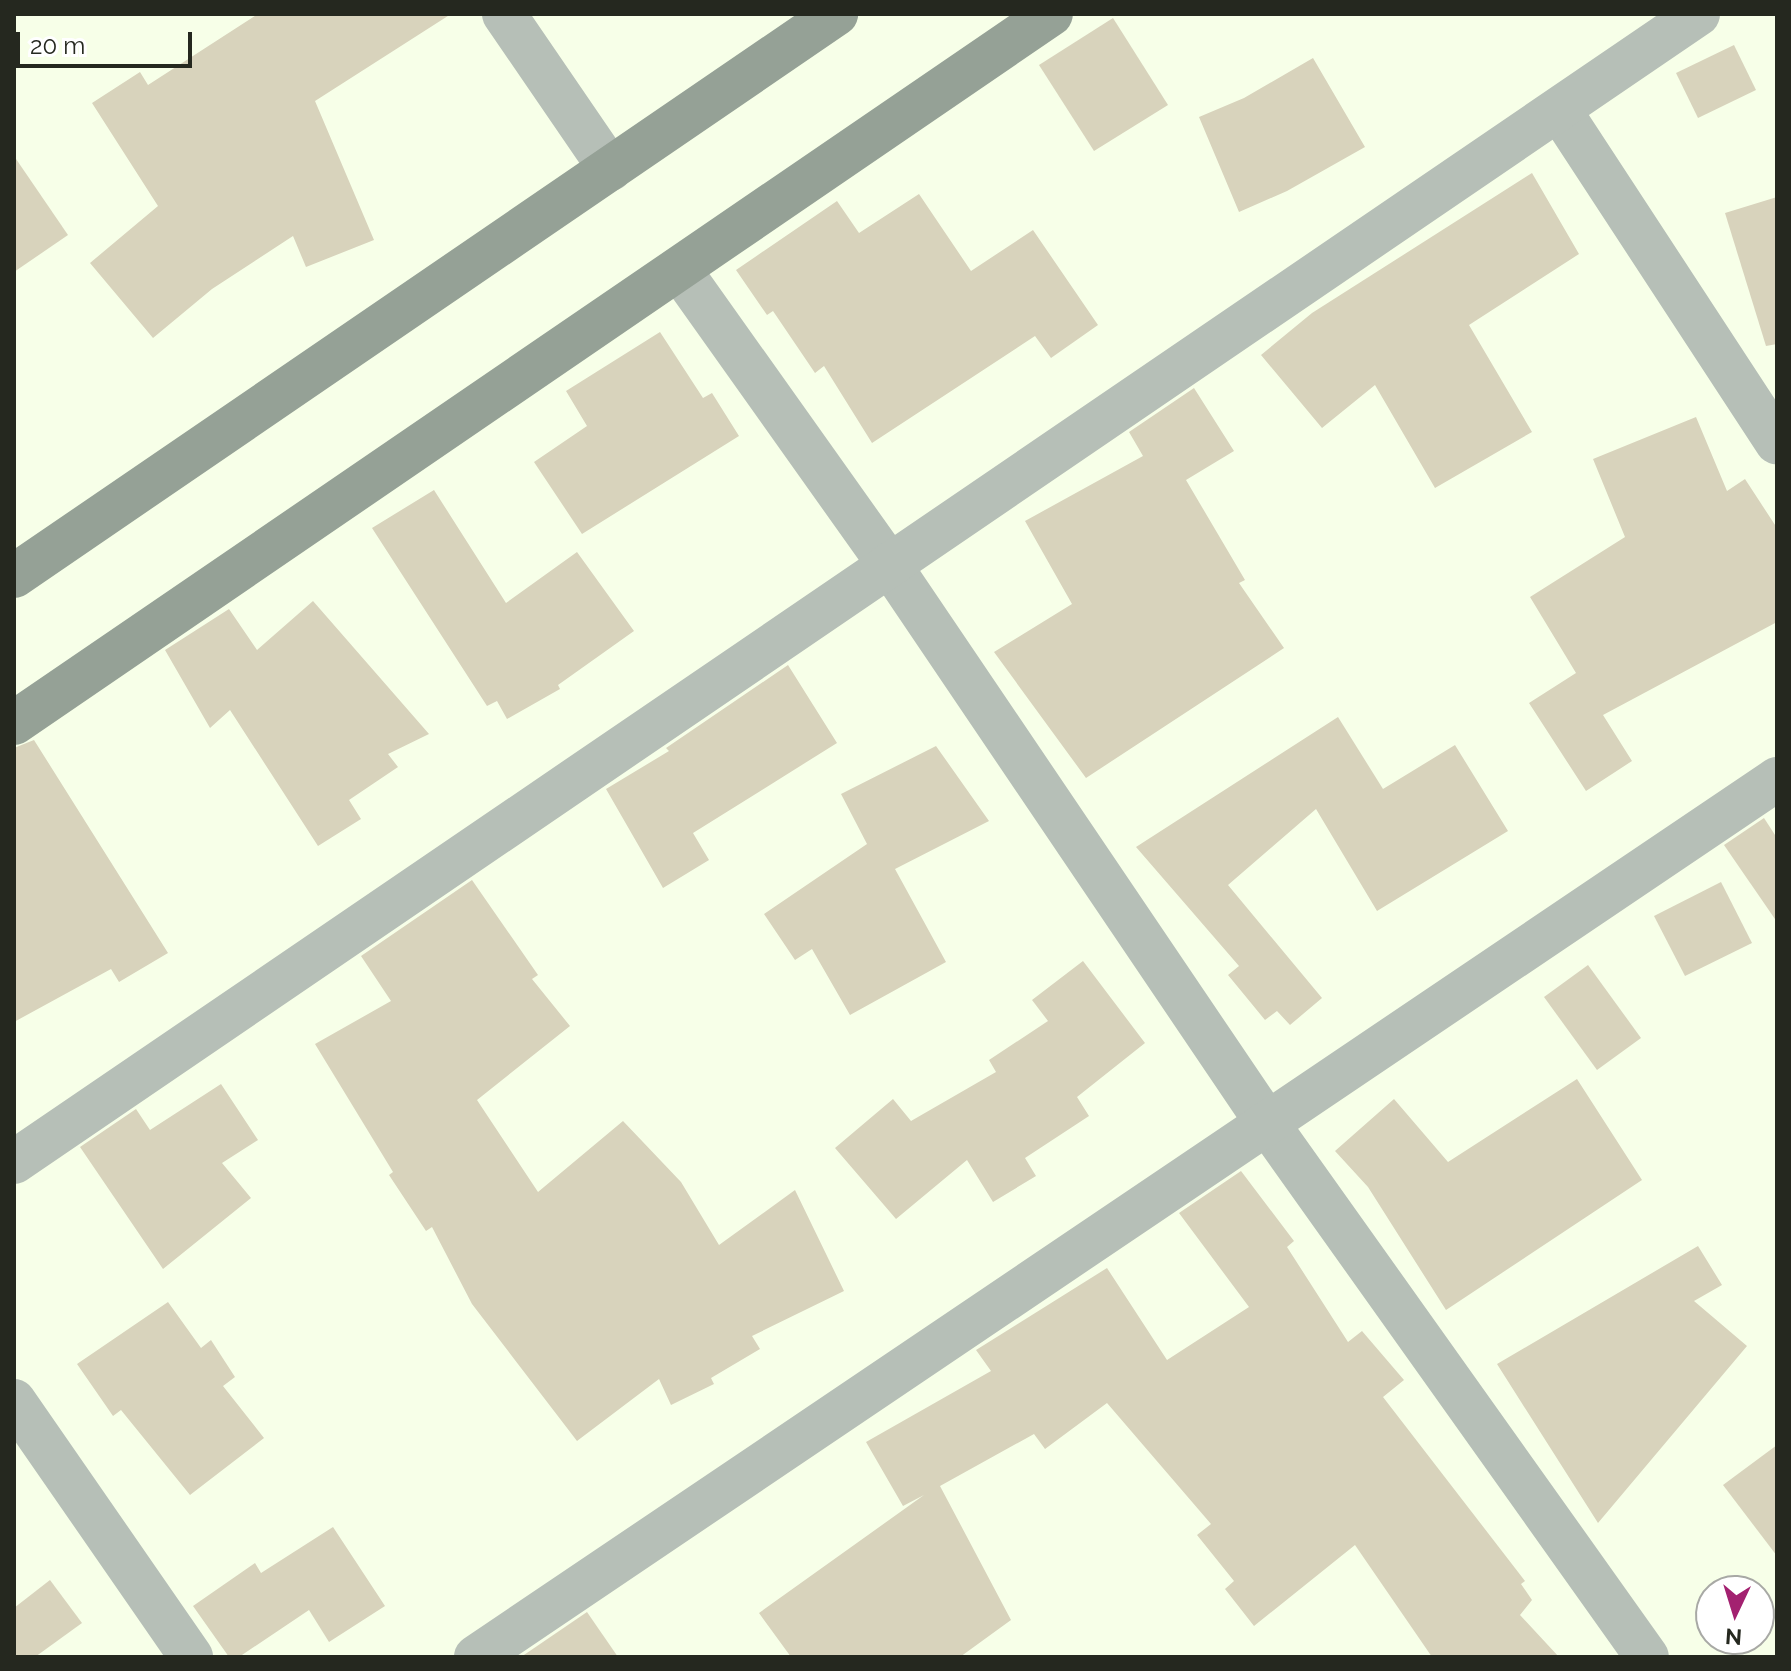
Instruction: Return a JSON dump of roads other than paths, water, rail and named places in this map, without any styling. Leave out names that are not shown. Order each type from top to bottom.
[{"type":"main road","points":[[14,576],[836,14]]},
{"type":"main road","points":[[14,723],[1051,14]]},
{"type":"street","points":[[504,14],[610,169]]},
{"type":"street","points":[[14,1162],[889,564],[1560,111],[1698,14]]},
{"type":"street","points":[[1560,111],[1777,442]]},
{"type":"street","points":[[679,269],[889,564],[1267,1123],[1647,1657]]},
{"type":"street","points":[[476,1657],[1777,779]]},
{"type":"street","points":[[14,1401],[191,1657]]}]
